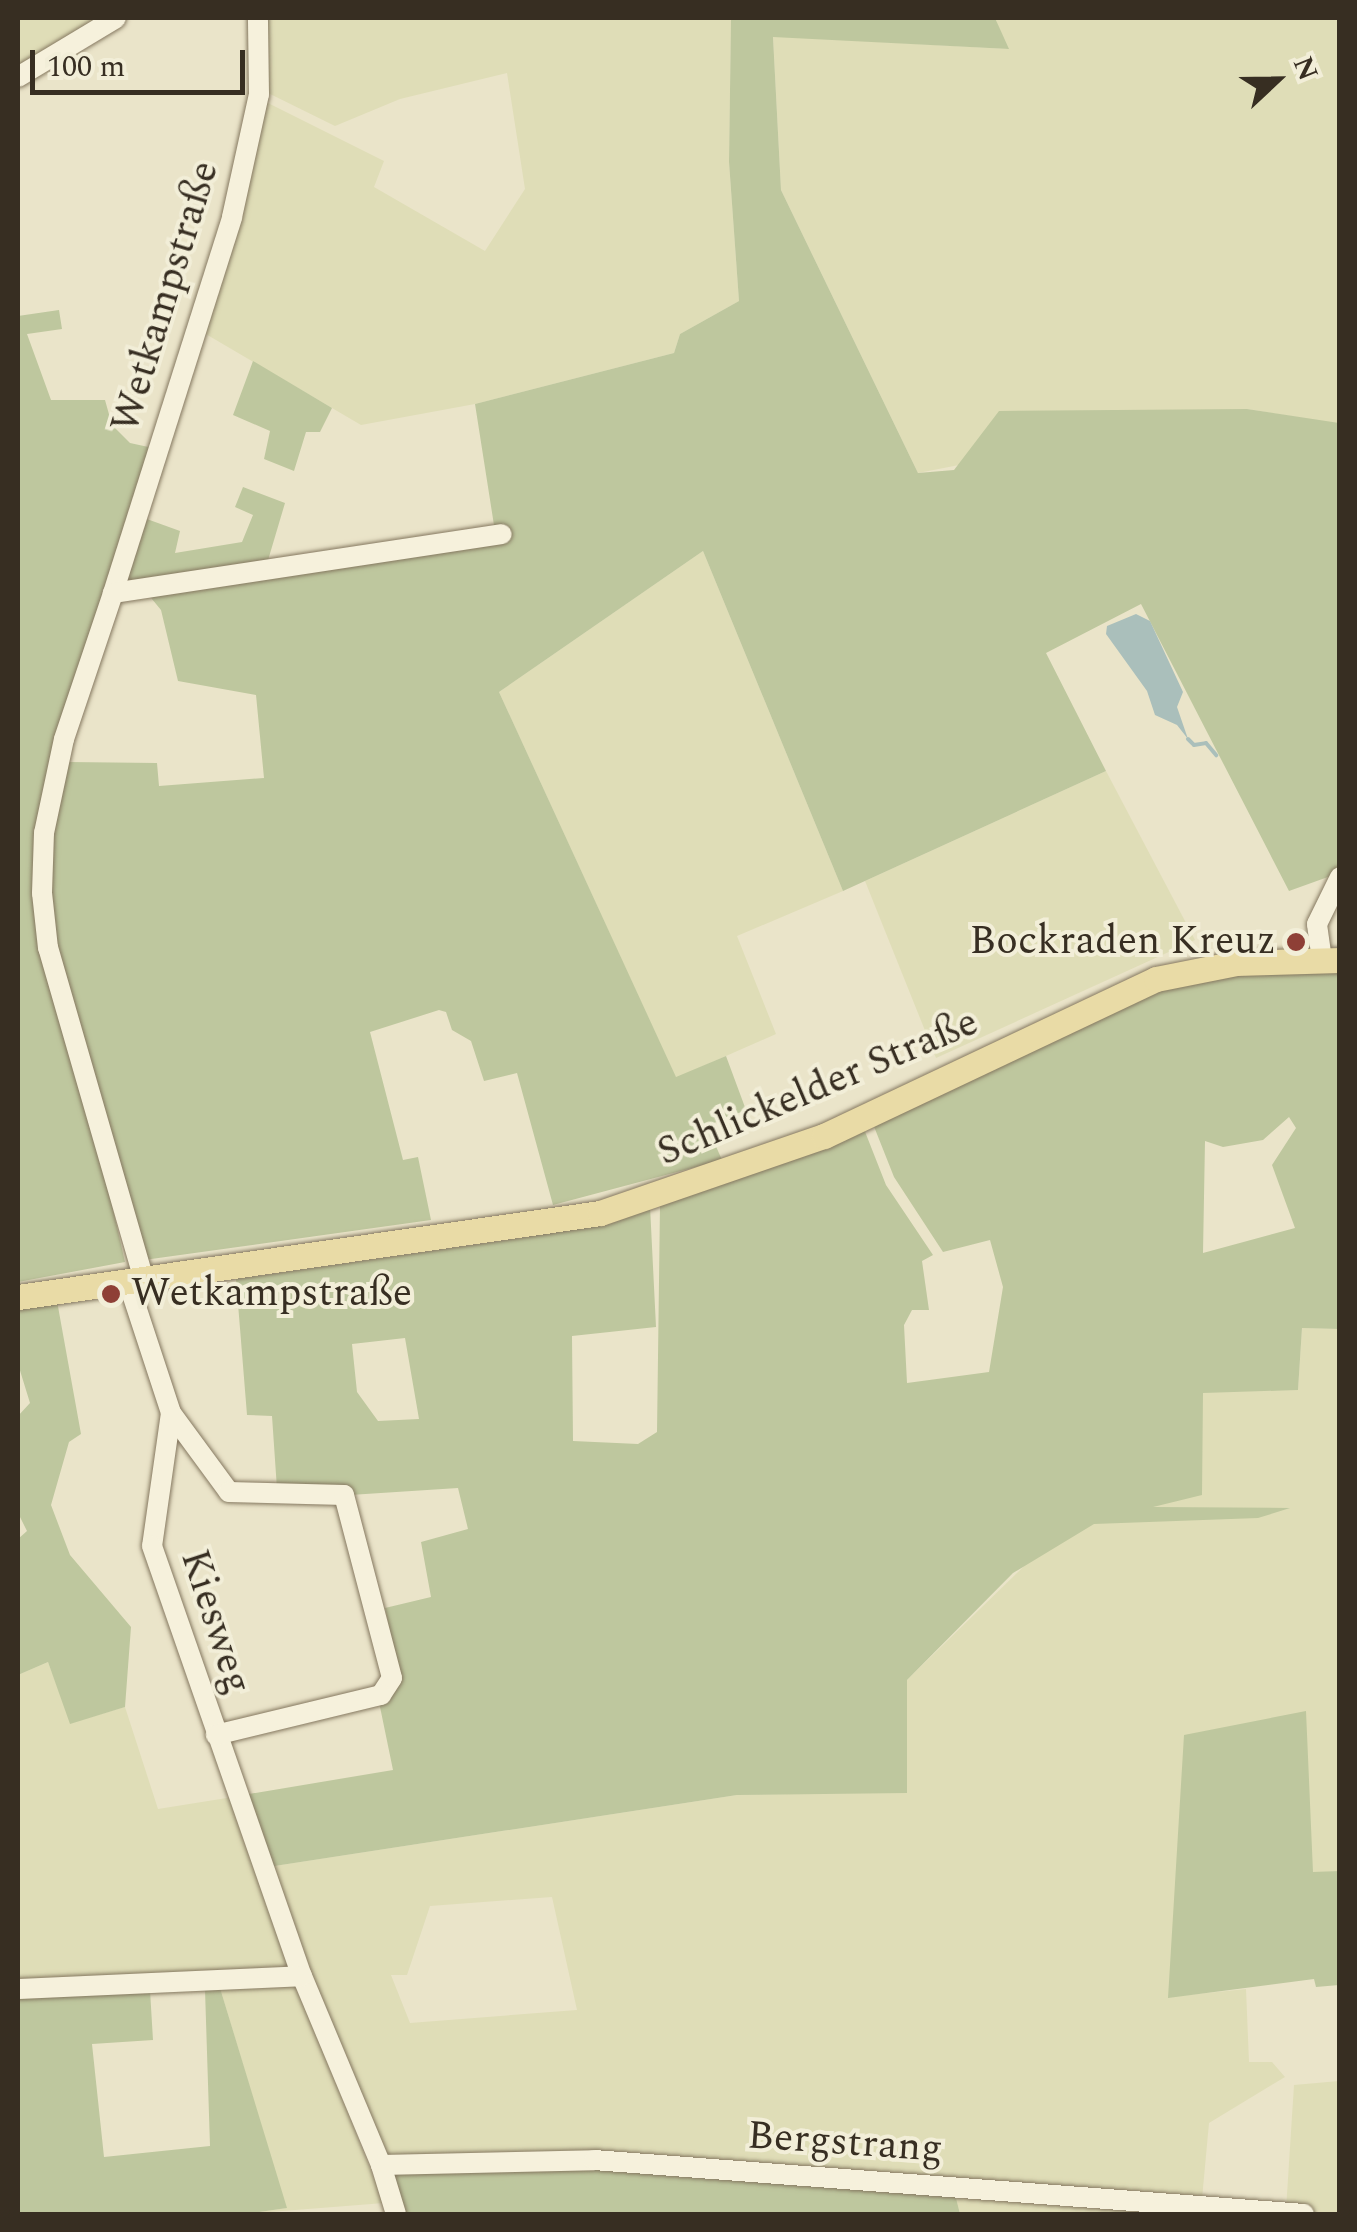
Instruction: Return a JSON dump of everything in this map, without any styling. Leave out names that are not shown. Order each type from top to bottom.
[{"type":"main road","name":"Schlickelder Straße","points":[[18,1297],[528,1228],[653,1199],[824,1136],[1156,979],[1236,963],[1330,960]]},
{"type":"street","points":[[18,77],[116,18]]},
{"type":"street","name":"Wetkampstraße","points":[[136,1281],[48,948],[42,893],[44,833],[64,739],[232,217],[259,94],[258,18]]},
{"type":"street","points":[[113,593],[502,534]]},
{"type":"street","points":[[1330,960],[1317,924],[1340,878]]},
{"type":"street","name":"Kiesweg","points":[[136,1281],[171,1413],[228,1492],[344,1495],[392,1678],[380,1695],[216,1734]]},
{"type":"street","name":"Kiesweg","points":[[171,1413],[152,1546],[302,1976]]},
{"type":"street","points":[[18,1989],[302,1976],[380,2165],[396,2214]]},
{"type":"street","name":"Bergstrang","points":[[380,2165],[594,2160],[1304,2214]]},
{"type":"shaded area","points":[[18,18],[103,18],[18,70]]},
{"type":"shaded area","points":[[264,18],[731,18],[729,162],[739,301],[680,334],[674,353],[475,404],[361,425],[199,330],[264,101],[384,161],[374,187],[485,251],[525,189],[507,73],[400,99],[335,126],[264,91],[269,55]]},
{"type":"shaded area","points":[[995,18],[1339,18],[1339,424],[1247,409],[918,473],[781,190],[773,36],[1007,49]]},
{"type":"shaded area","points":[[703,551],[843,891],[737,936],[776,1034],[676,1078],[499,692]]},
{"type":"shaded area","points":[[1136,614],[1150,621],[1183,692],[1177,707],[1188,739],[1177,725],[1155,715],[1147,691],[1106,634],[1107,626]]},
{"type":"shaded area","points":[[1106,771],[1195,940],[936,1058],[865,881]]},
{"type":"shaded area","points":[[1302,1328],[1339,1329],[1339,1871],[1313,1873],[1168,1997],[1246,1989],[1249,2062],[1272,2062],[1285,2077],[1209,2123],[1202,2199],[385,2161],[268,1867],[737,1795],[906,1792],[907,1680],[1203,1392],[1298,1390]],"holes":[[[552,1897],[577,2010],[410,2023],[391,1975],[407,1975],[430,1906]]]},
{"type":"shaded area","points":[[48,1662],[71,1723],[125,1707],[158,1809],[233,1797],[295,1972],[18,1981],[18,1675]]},
{"type":"shaded area","points":[[296,1984],[384,2203],[245,2214],[286,2208],[220,1988]]},
{"type":"shaded area","points":[[1339,2081],[1339,2213],[1286,2210],[1294,2085]]},
{"type":"shaded area","points":[[955,2194],[1221,2214],[960,2214]]},
{"type":"green space","points":[[731,18],[995,18],[1009,49],[773,37],[781,190],[918,473],[954,470],[999,411],[1247,409],[1339,423],[1339,873],[1289,891],[1141,604],[1046,653],[1106,771],[843,891],[703,551],[499,692],[676,1077],[726,1056],[746,1110],[707,1126],[722,1160],[553,1205],[517,1073],[484,1081],[471,1041],[452,1030],[446,1012],[439,1010],[370,1032],[403,1160],[418,1157],[431,1220],[144,1260],[52,949],[49,835],[68,762],[157,763],[159,786],[264,778],[256,695],[178,681],[161,610],[147,593],[496,538],[475,404],[674,353],[680,334],[739,301],[729,162]]},
{"type":"green space","points":[[59,310],[62,329],[27,334],[51,400],[105,400],[112,425],[130,443],[153,448],[133,514],[180,531],[175,553],[242,542],[253,515],[235,507],[243,487],[285,503],[266,567],[129,586],[114,580],[35,867],[125,1262],[18,1282],[18,316]]},
{"type":"green space","points":[[253,361],[332,408],[320,432],[306,432],[294,471],[264,459],[270,431],[233,415]]},
{"type":"green space","points":[[1339,969],[1339,1329],[1302,1328],[1298,1390],[1203,1393],[1202,1495],[1153,1507],[1290,1508],[1258,1518],[1094,1524],[1013,1573],[907,1680],[907,1793],[737,1795],[268,1867],[243,1795],[393,1770],[379,1702],[400,1679],[385,1608],[431,1597],[421,1542],[468,1529],[458,1488],[350,1495],[277,1489],[272,1416],[247,1415],[236,1279],[527,1237],[650,1206],[656,1327],[572,1336],[573,1441],[638,1444],[657,1432],[660,1205],[862,1124],[886,1185],[933,1255],[922,1261],[929,1310],[912,1310],[904,1325],[907,1383],[989,1372],[1003,1287],[990,1240],[943,1252],[894,1177],[871,1119],[1157,985],[1195,976]],"holes":[[[1289,1117],[1296,1128],[1272,1165],[1295,1228],[1203,1253],[1205,1141],[1223,1147],[1263,1140]],[[405,1338],[419,1419],[378,1421],[357,1392],[352,1344]]]},
{"type":"green space","points":[[57,1301],[81,1434],[69,1442],[51,1505],[70,1555],[131,1627],[125,1707],[70,1724],[48,1662],[18,1675],[18,1539],[27,1531],[19,1515],[18,1416],[30,1403],[18,1364],[18,1308]]},
{"type":"green space","points":[[1306,1711],[1313,1872],[1339,1871],[1339,1985],[1316,1987],[1314,1979],[1168,1998],[1184,1735]]},
{"type":"green space","points":[[220,1988],[287,2208],[245,2214],[18,2214],[18,1995],[150,1990],[153,2040],[92,2044],[104,2157],[210,2146],[205,1990]]},
{"type":"green space","points":[[600,2168],[955,2194],[960,2214],[404,2214],[392,2171]]},
{"type":"waterway","points":[[1188,739],[1194,745],[1206,743],[1216,755]]},
{"type":"place","name":"Bockraden Kreuz","points":[[1296,942]]},
{"type":"place","name":"Wetkampstraße","points":[[111,1294]]}]
